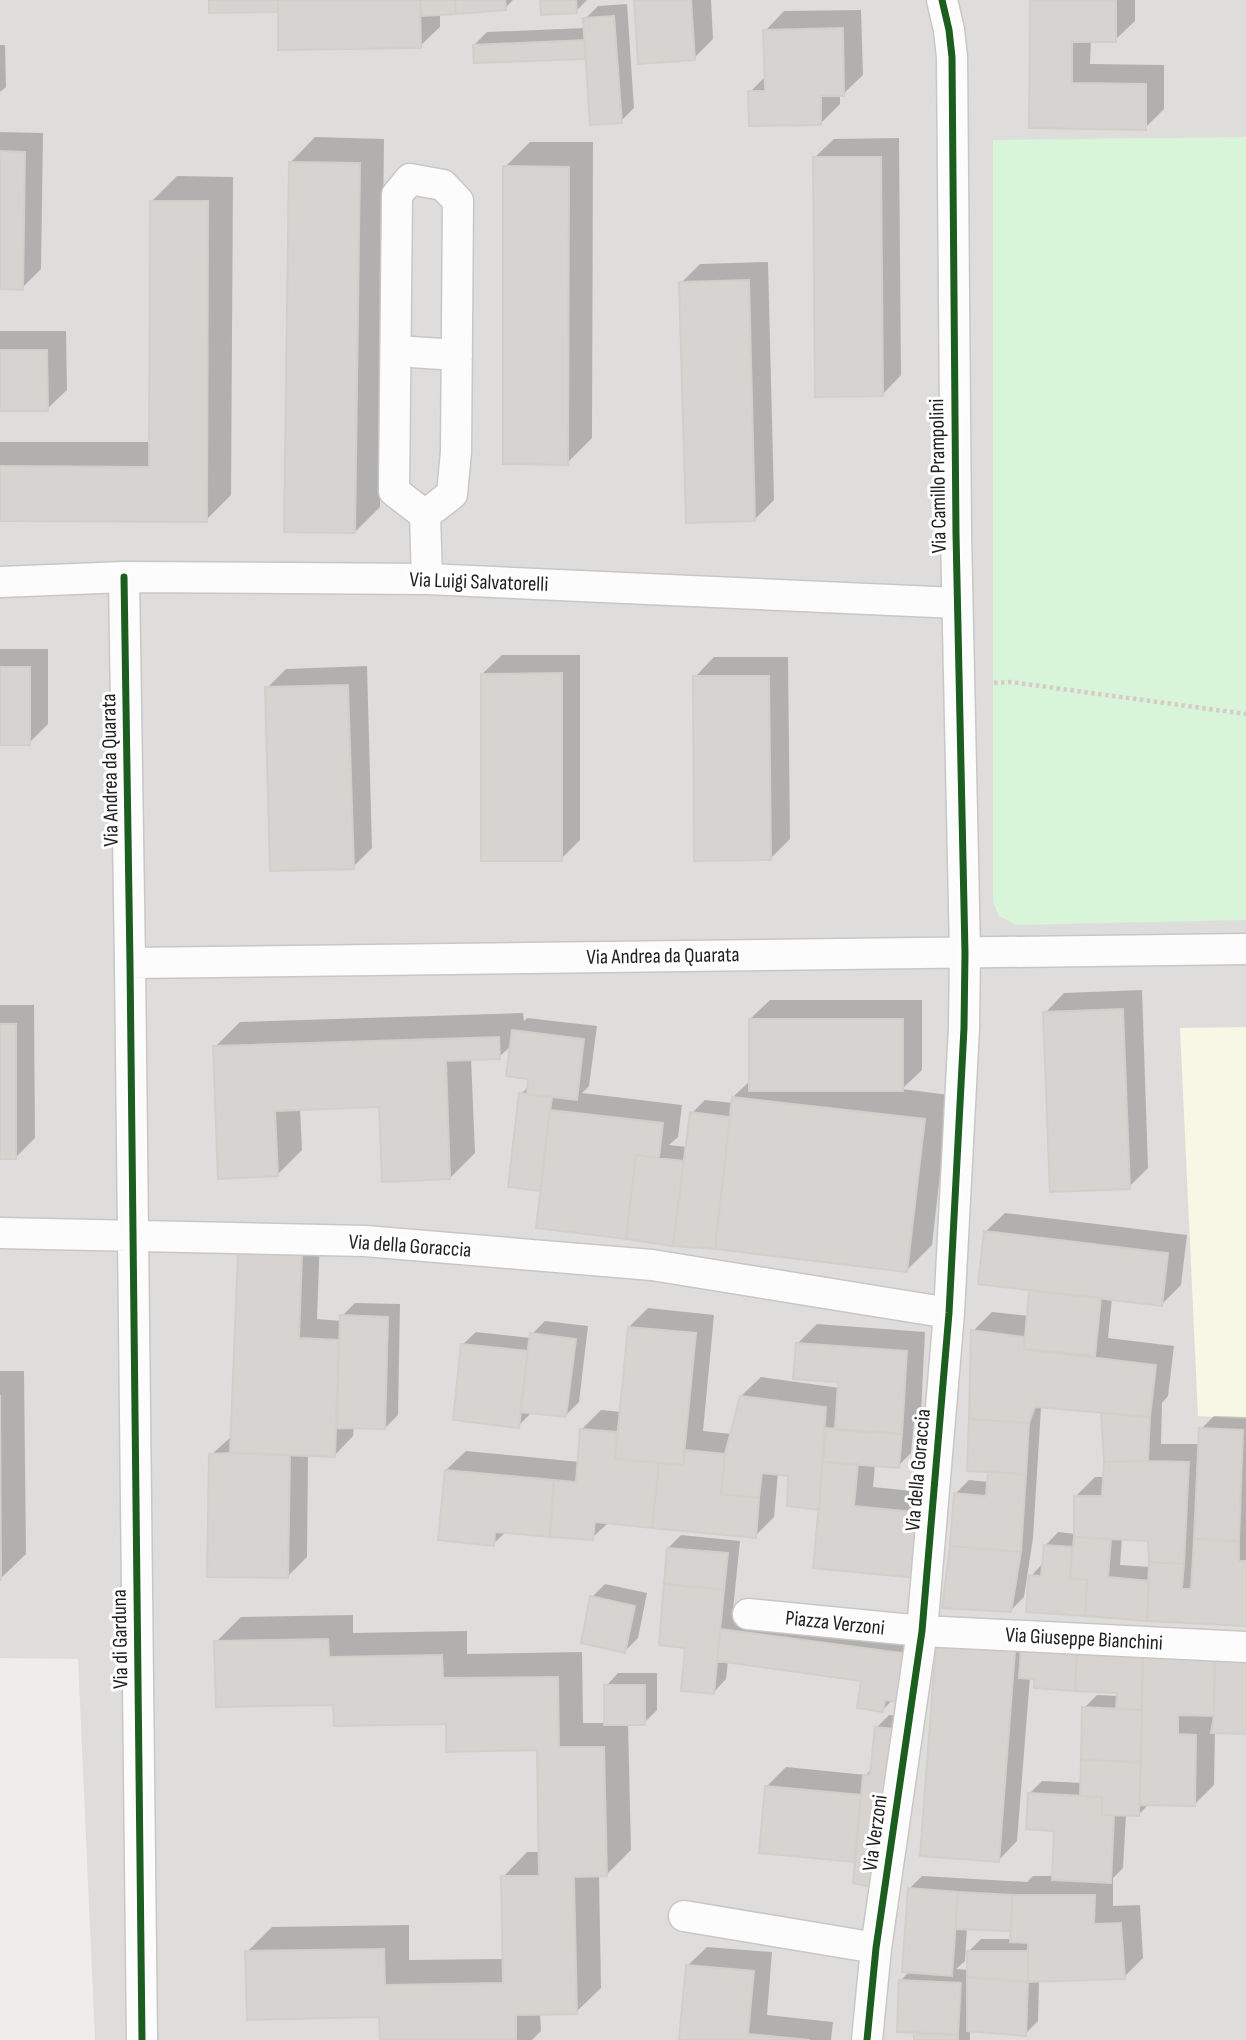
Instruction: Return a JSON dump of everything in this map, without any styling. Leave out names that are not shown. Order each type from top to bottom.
[{"type":"street","name":"Via Camillo Prampolini","points":[[942,0],[952,57],[958,684],[965,953],[964,1028],[949,1312]]},
{"type":"street","points":[[410,179],[443,185],[458,201],[456,452],[452,494],[425,515],[394,491],[397,195],[410,179]]},
{"type":"street","points":[[396,351],[457,355]]},
{"type":"street","points":[[425,515],[427,579]]},
{"type":"street","name":"Via Luigi Salvatorelli","points":[[0,582],[124,577],[427,579],[957,603]]},
{"type":"street","name":"Via Andrea da Quarata","points":[[124,577],[130,963],[1246,949]]},
{"type":"street","name":"Via di Garduna","points":[[130,963],[142,2040]]},
{"type":"street","name":"Via della Goraccia","points":[[0,1233],[365,1241],[652,1265],[949,1312],[922,1631]]},
{"type":"street","name":"Piazza Verzoni","points":[[748,1614],[922,1631]]},
{"type":"street","name":"Via Giuseppe Bianchini","points":[[922,1631],[1246,1647]]},
{"type":"street","name":"Via Verzoni","points":[[867,2040],[876,1948],[922,1631]]},
{"type":"street","points":[[684,1916],[876,1948]]},
{"type":"path","points":[[958,684],[1011,682],[1246,714]]},
{"type":"shaded area","points":[[0,0],[1246,0],[1246,2040],[95,2040],[78,1659],[0,1658]]},
{"type":"shaded area","points":[[1246,1027],[1246,1419],[1198,1416],[1180,1028]]},
{"type":"green space","points":[[1246,137],[1246,920],[1016,925],[999,916],[993,902],[993,140]]},
{"type":"building","points":[[209,0],[278,0],[278,12],[209,13]]},
{"type":"building","points":[[278,0],[420,0],[421,48],[278,50]]},
{"type":"building","points":[[420,0],[455,0],[456,14],[422,16]]},
{"type":"building","points":[[455,0],[505,0],[506,10],[456,14]]},
{"type":"building","points":[[540,0],[576,0],[577,13],[541,15]]},
{"type":"building","points":[[634,0],[691,0],[695,60],[638,64]]},
{"type":"building","points":[[1030,0],[1116,0],[1116,42],[1072,42],[1072,83],[1146,84],[1146,130],[1029,128]]},
{"type":"building","points":[[614,16],[622,123],[590,125],[583,18]]},
{"type":"building","points":[[843,28],[844,96],[821,96],[821,125],[749,126],[748,91],[765,91],[763,30]]},
{"type":"building","points":[[585,40],[585,59],[474,63],[473,45]]},
{"type":"building","points":[[0,151],[25,152],[23,290],[0,289]]},
{"type":"building","points":[[813,157],[881,157],[883,396],[815,397]]},
{"type":"building","points":[[289,162],[360,163],[355,533],[284,532]]},
{"type":"building","points":[[503,166],[569,167],[568,465],[503,464]]},
{"type":"building","points":[[150,201],[208,201],[207,522],[0,521],[0,466],[149,467]]},
{"type":"building","points":[[749,280],[755,521],[686,523],[679,282]]},
{"type":"building","points":[[0,350],[47,350],[48,411],[0,411]]},
{"type":"building","points":[[0,667],[30,667],[30,745],[0,745]]},
{"type":"building","points":[[562,673],[562,861],[481,861],[481,674]]},
{"type":"building","points":[[693,676],[769,676],[771,860],[694,861]]},
{"type":"building","points":[[348,685],[354,869],[270,871],[265,687]]},
{"type":"building","points":[[1123,1009],[1130,1189],[1050,1192],[1043,1012]]},
{"type":"building","points":[[749,1019],[903,1019],[903,1091],[749,1091]]},
{"type":"building","points":[[0,1024],[16,1024],[16,1159],[0,1159]]},
{"type":"building","points":[[512,1030],[584,1039],[577,1100],[527,1094],[528,1079],[506,1076]]},
{"type":"building","points":[[499,1037],[500,1059],[446,1061],[450,1179],[382,1182],[379,1107],[275,1111],[278,1176],[218,1179],[213,1046]]},
{"type":"building","points":[[519,1093],[552,1097],[540,1191],[508,1187]]},
{"type":"building","points":[[732,1097],[925,1119],[907,1272],[715,1249]]},
{"type":"building","points":[[550,1110],[663,1123],[659,1158],[636,1155],[626,1239],[536,1228]]},
{"type":"building","points":[[690,1112],[730,1117],[715,1249],[673,1246]]},
{"type":"building","points":[[636,1155],[684,1161],[673,1246],[626,1239]]},
{"type":"building","points":[[984,1231],[1168,1253],[1162,1306],[978,1284]]},
{"type":"building","points":[[238,1252],[302,1255],[299,1338],[339,1340],[335,1457],[230,1453]]},
{"type":"building","points":[[1029,1290],[1101,1298],[1095,1356],[1024,1349]]},
{"type":"building","points":[[340,1315],[388,1317],[385,1429],[337,1428]]},
{"type":"building","points":[[628,1327],[696,1333],[683,1465],[615,1459]]},
{"type":"building","points":[[971,1330],[1024,1337],[1024,1349],[1156,1365],[1150,1417],[1035,1407],[1029,1423],[969,1419]]},
{"type":"building","points":[[530,1333],[576,1339],[566,1417],[520,1412]]},
{"type":"building","points":[[796,1343],[907,1351],[902,1434],[835,1430],[838,1382],[793,1379]]},
{"type":"building","points":[[461,1344],[528,1351],[519,1428],[453,1420]]},
{"type":"building","points":[[0,1395],[1,1580],[0,1580]]},
{"type":"building","points":[[740,1396],[826,1407],[819,1510],[787,1506],[788,1476],[762,1473],[759,1498],[721,1494],[725,1454]]},
{"type":"building","points":[[1101,1413],[1150,1417],[1148,1461],[1104,1462]]},
{"type":"building","points":[[969,1419],[1029,1423],[1026,1474],[967,1471]]},
{"type":"building","points":[[826,1428],[902,1434],[899,1468],[823,1462]]},
{"type":"building","points":[[1199,1428],[1243,1430],[1239,1541],[1194,1539]]},
{"type":"building","points":[[580,1429],[617,1432],[615,1459],[659,1463],[652,1528],[595,1522],[593,1540],[550,1537],[554,1480],[576,1482]]},
{"type":"building","points":[[685,1450],[725,1454],[721,1494],[759,1498],[756,1538],[652,1528],[659,1463],[683,1465]]},
{"type":"building","points":[[209,1454],[290,1455],[288,1578],[207,1577]]},
{"type":"building","points":[[823,1462],[858,1464],[854,1506],[923,1513],[916,1578],[813,1568]]},
{"type":"building","points":[[1104,1462],[1189,1462],[1184,1564],[1149,1562],[1148,1541],[1074,1537],[1074,1496],[1102,1496]]},
{"type":"building","points":[[445,1470],[554,1480],[550,1537],[495,1532],[494,1546],[438,1540]]},
{"type":"building","points":[[988,1472],[1026,1474],[1021,1552],[950,1546],[954,1493],[986,1496]]},
{"type":"building","points":[[1074,1537],[1111,1539],[1108,1577],[1149,1581],[1147,1621],[1085,1616],[1087,1580],[1070,1578]]},
{"type":"building","points":[[1194,1539],[1239,1541],[1239,1561],[1246,1561],[1246,1626],[1147,1621],[1149,1562],[1184,1564],[1182,1589],[1191,1589]]},
{"type":"building","points":[[1044,1545],[1072,1547],[1070,1578],[1087,1580],[1085,1616],[1026,1612],[1029,1575],[1041,1576]]},
{"type":"building","points":[[950,1546],[1021,1552],[1011,1612],[942,1608]]},
{"type":"building","points":[[667,1548],[728,1553],[724,1590],[664,1584]]},
{"type":"building","points":[[664,1584],[724,1590],[714,1694],[681,1691],[685,1648],[659,1645]]},
{"type":"building","points":[[590,1596],[635,1606],[625,1653],[581,1643]]},
{"type":"building","points":[[720,1629],[910,1654],[904,1703],[885,1700],[883,1712],[857,1708],[861,1681],[717,1661]]},
{"type":"building","points":[[328,1639],[329,1657],[442,1655],[443,1678],[558,1677],[559,1747],[604,1747],[607,1876],[574,1877],[577,2014],[516,2015],[516,2040],[380,2040],[379,2017],[247,2020],[245,1951],[384,1949],[385,1985],[503,1983],[501,1876],[539,1876],[537,1750],[446,1752],[446,1724],[334,1726],[333,1705],[216,1707],[214,1641]]},
{"type":"building","points":[[936,1644],[1015,1651],[999,1862],[920,1856]]},
{"type":"building","points":[[1021,1648],[1077,1651],[1075,1691],[1034,1688],[1034,1679],[1019,1678]]},
{"type":"building","points":[[1077,1651],[1143,1653],[1142,1710],[1116,1709],[1117,1693],[1075,1691]]},
{"type":"building","points":[[1143,1653],[1215,1654],[1214,1716],[1178,1715],[1178,1734],[1196,1735],[1195,1806],[1140,1805]]},
{"type":"building","points":[[1215,1654],[1246,1656],[1246,1734],[1211,1733],[1214,1716]]},
{"type":"building","points":[[604,1685],[645,1685],[645,1725],[604,1725]]},
{"type":"building","points":[[1082,1707],[1142,1710],[1140,1762],[1081,1760]]},
{"type":"building","points":[[875,1727],[903,1730],[880,1889],[853,1883],[863,1775],[870,1775]]},
{"type":"building","points":[[1081,1760],[1140,1762],[1139,1816],[1102,1815],[1102,1797],[1080,1796]]},
{"type":"building","points":[[765,1786],[861,1795],[854,1862],[759,1853]]},
{"type":"building","points":[[1028,1793],[1102,1797],[1102,1815],[1114,1815],[1111,1883],[1052,1880],[1054,1831],[1026,1829]]},
{"type":"building","points":[[908,1888],[958,1892],[952,1976],[902,1972]]},
{"type":"building","points":[[958,1892],[1012,1895],[1011,1931],[955,1929]]},
{"type":"building","points":[[1012,1895],[1095,1895],[1094,1924],[1121,1923],[1125,1979],[1028,1982],[1028,1943],[1010,1942]]},
{"type":"building","points":[[967,1951],[1028,1951],[1028,1982],[967,1977]]},
{"type":"building","points":[[686,1965],[754,1971],[748,2034],[810,2040],[679,2040]]},
{"type":"building","points":[[967,1977],[1028,1982],[1026,2036],[967,2031]]},
{"type":"building","points":[[899,1980],[961,1983],[958,2035],[897,2032]]},
{"type":"building","points":[[914,2032],[958,2035],[958,2040],[914,2040]]},
{"type":"cycle path","points":[[867,2040],[876,1948],[922,1631],[949,1313],[964,1028],[952,57],[942,0]]},
{"type":"cycle path","points":[[124,577],[142,2040]]}]
